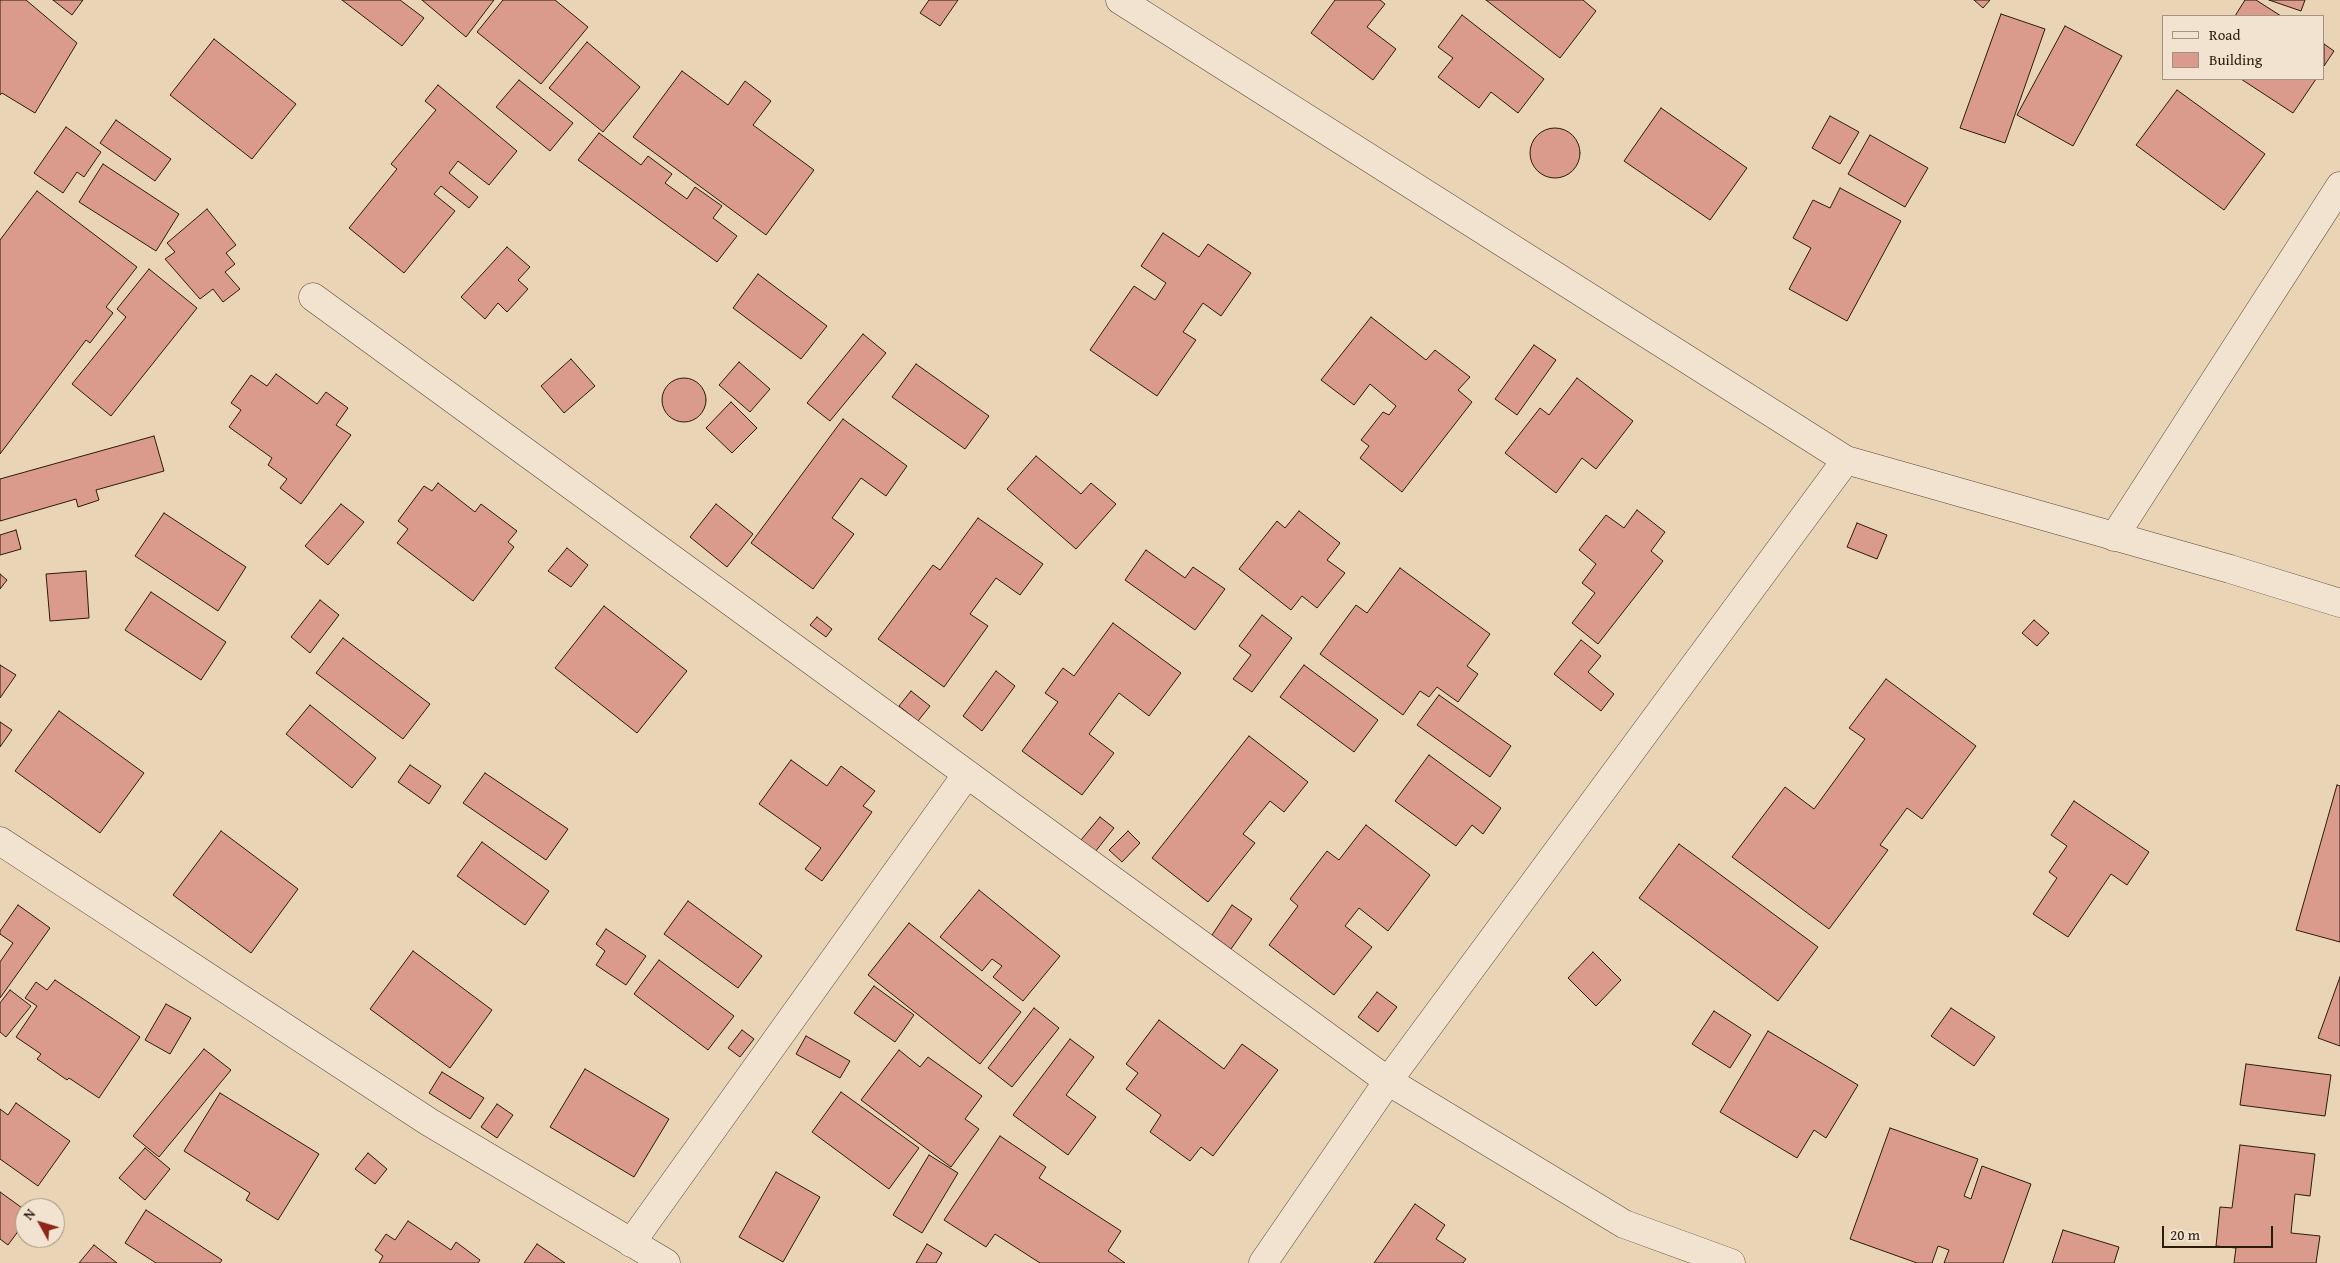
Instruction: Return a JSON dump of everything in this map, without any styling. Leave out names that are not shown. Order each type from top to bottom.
[{"type":"street","points":[[1120,0],[1846,460],[2340,603]]},
{"type":"street","points":[[2114,537],[2340,186]]},
{"type":"street","points":[[313,297],[1388,1081],[1624,1224],[1731,1263]]},
{"type":"street","points":[[1263,1263],[1388,1081],[1846,460]]},
{"type":"street","points":[[631,1243],[967,774]]},
{"type":"street","points":[[0,841],[429,1122],[666,1263]]},
{"type":"building","points":[[0,0],[26,0],[77,43],[35,113],[2,93],[0,95]]},
{"type":"building","points":[[53,0],[83,0],[72,15]]},
{"type":"building","points":[[342,0],[400,0],[424,18],[402,46]]},
{"type":"building","points":[[422,0],[494,0],[466,37]]},
{"type":"building","points":[[503,0],[555,0],[588,27],[541,84],[477,32]]},
{"type":"building","points":[[929,0],[958,0],[940,26],[920,13]]},
{"type":"building","points":[[1335,0],[1380,0],[1385,4],[1367,27],[1396,49],[1373,80],[1311,33]]},
{"type":"building","points":[[1486,0],[1583,0],[1596,11],[1560,58]]},
{"type":"building","points":[[1974,0],[1990,0],[1983,8]]},
{"type":"building","points":[[2245,0],[2256,0],[2279,15],[2236,15]]},
{"type":"building","points":[[2269,0],[2305,0],[2301,11]]},
{"type":"building","points":[[2001,14],[2045,29],[2005,143],[1960,128]]},
{"type":"building","points":[[1462,15],[1544,79],[1518,113],[1491,92],[1479,108],[1438,77],[1453,58],[1438,47]]},
{"type":"building","points":[[2065,26],[2122,56],[2073,146],[2017,115]]},
{"type":"building","points":[[214,39],[296,104],[252,159],[170,95]]},
{"type":"building","points":[[587,42],[640,87],[603,132],[549,88]]},
{"type":"building","points":[[2325,45],[2334,51],[2325,64]]},
{"type":"building","points":[[682,71],[728,105],[745,81],[771,101],[753,125],[814,170],[766,235],[633,137]]},
{"type":"building","points":[[519,80],[573,123],[550,151],[496,107]]},
{"type":"building","points":[[2243,80],[2315,80],[2293,113]]},
{"type":"building","points":[[438,85],[517,151],[489,185],[458,161],[449,173],[478,197],[469,208],[441,186],[434,194],[455,211],[404,273],[349,228],[397,169],[391,164],[436,110],[425,101]]},
{"type":"building","points":[[2177,90],[2265,154],[2224,210],[2136,145]]},
{"type":"building","points":[[1661,108],[1747,168],[1710,220],[1624,161]]},
{"type":"building","points":[[1830,116],[1859,132],[1840,164],[1812,148]]},
{"type":"building","points":[[116,120],[171,159],[155,181],[100,143]]},
{"type":"building","points":[[66,127],[101,152],[84,177],[77,172],[63,193],[34,173]]},
{"type":"building","points":[[1550,128],[1560,128],[1573,135],[1580,148],[1580,158],[1573,171],[1560,178],[1550,178],[1541,174],[1534,167],[1530,158],[1530,148],[1534,139],[1541,132]]},
{"type":"building","points":[[599,133],[641,165],[648,156],[672,174],[665,183],[687,199],[695,187],[722,206],[713,218],[737,236],[717,262],[578,160]]},
{"type":"building","points":[[1870,135],[1928,168],[1905,207],[1848,174]]},
{"type":"building","points":[[103,164],[179,214],[156,251],[79,202]]},
{"type":"building","points":[[1840,188],[1901,221],[1847,321],[1789,289],[1811,248],[1793,238],[1813,200],[1830,208]]},
{"type":"building","points":[[37,191],[137,267],[106,307],[113,313],[90,343],[86,340],[0,454],[0,240]]},
{"type":"building","points":[[207,209],[236,245],[226,253],[235,264],[225,272],[240,289],[223,302],[213,289],[200,299],[165,259],[175,252],[167,243]]},
{"type":"building","points":[[1163,233],[1199,257],[1208,244],[1251,273],[1221,316],[1203,303],[1183,332],[1196,340],[1157,396],[1090,350],[1134,286],[1155,300],[1166,283],[1141,266]]},
{"type":"building","points":[[507,247],[530,267],[518,280],[528,289],[507,312],[498,303],[485,319],[461,297]]},
{"type":"building","points":[[149,269],[197,308],[111,416],[72,384],[126,317],[117,309]]},
{"type":"building","points":[[758,274],[827,326],[801,359],[733,308]]},
{"type":"building","points":[[1371,317],[1426,360],[1435,350],[1470,377],[1458,390],[1472,402],[1402,492],[1360,458],[1369,446],[1361,440],[1383,412],[1389,415],[1396,406],[1370,384],[1354,405],[1321,380]]},
{"type":"building","points":[[863,334],[886,353],[830,421],[807,403]]},
{"type":"building","points":[[1534,345],[1556,360],[1517,415],[1495,399]]},
{"type":"building","points":[[571,359],[595,386],[564,413],[541,386]]},
{"type":"building","points":[[739,362],[770,389],[750,412],[719,385]]},
{"type":"building","points":[[916,364],[989,416],[965,449],[892,397]]},
{"type":"building","points":[[276,374],[317,404],[326,392],[348,408],[336,425],[351,435],[301,504],[280,488],[287,479],[268,465],[272,458],[229,427],[241,410],[231,403],[251,375],[267,386]]},
{"type":"building","points":[[684,378],[696,382],[702,388],[706,400],[702,412],[696,418],[684,422],[672,418],[666,412],[662,400],[666,388],[672,382]]},
{"type":"building","points":[[1577,378],[1633,421],[1596,469],[1582,458],[1556,493],[1505,453],[1540,408],[1549,415]]},
{"type":"building","points":[[731,402],[757,428],[732,453],[706,428]]},
{"type":"building","points":[[843,419],[907,466],[886,496],[861,478],[832,518],[854,534],[813,589],[751,543]]},
{"type":"building","points":[[154,436],[164,471],[96,490],[99,500],[78,507],[76,499],[0,521],[0,479]]},
{"type":"building","points":[[1036,456],[1081,494],[1091,483],[1116,504],[1076,549],[1007,489]]},
{"type":"building","points":[[438,483],[475,512],[481,504],[517,531],[508,542],[514,547],[473,601],[397,543],[408,529],[398,521],[424,486],[432,491]]},
{"type":"building","points":[[341,504],[364,522],[328,565],[305,546]]},
{"type":"building","points":[[716,504],[753,534],[727,567],[690,537]]},
{"type":"building","points":[[1637,510],[1665,532],[1651,551],[1663,561],[1598,644],[1572,623],[1595,593],[1582,583],[1596,564],[1579,550],[1606,515],[1624,528]]},
{"type":"building","points":[[1299,511],[1340,543],[1327,560],[1345,573],[1317,608],[1302,596],[1291,610],[1239,569],[1277,521],[1285,528]]},
{"type":"building","points":[[164,513],[246,567],[218,611],[135,556]]},
{"type":"building","points":[[978,518],[1043,564],[1020,595],[996,578],[970,614],[988,626],[944,687],[878,639],[933,565],[940,570]]},
{"type":"building","points":[[1857,523],[1887,535],[1877,559],[1847,547]]},
{"type":"building","points":[[16,530],[21,549],[0,555],[0,535]]},
{"type":"building","points":[[567,548],[588,565],[571,587],[548,571]]},
{"type":"building","points":[[1146,550],[1185,578],[1193,567],[1225,589],[1195,630],[1125,580]]},
{"type":"building","points":[[1400,568],[1490,634],[1467,666],[1478,674],[1458,702],[1437,687],[1429,697],[1420,691],[1403,715],[1320,654],[1356,605],[1367,613]]},
{"type":"building","points":[[86,571],[89,618],[50,621],[46,574]]},
{"type":"building","points":[[0,574],[7,580],[0,589]]},
{"type":"building","points":[[151,592],[226,642],[201,680],[125,630]]},
{"type":"building","points":[[320,600],[339,615],[310,653],[291,637]]},
{"type":"building","points":[[604,606],[687,671],[637,733],[555,668]]},
{"type":"building","points":[[1262,615],[1292,638],[1252,692],[1233,679],[1251,655],[1239,646]]},
{"type":"building","points":[[817,617],[832,629],[826,637],[810,625]]},
{"type":"building","points":[[2034,620],[2049,633],[2037,646],[2022,633]]},
{"type":"building","points":[[1113,623],[1181,673],[1149,716],[1119,693],[1089,734],[1114,753],[1082,795],[1022,751],[1058,702],[1045,693],[1063,668],[1074,676]]},
{"type":"building","points":[[343,638],[430,704],[403,739],[316,673]]},
{"type":"building","points":[[1581,640],[1601,656],[1588,672],[1614,694],[1601,711],[1554,674]]},
{"type":"building","points":[[0,665],[16,675],[0,698]]},
{"type":"building","points":[[1304,665],[1378,720],[1354,752],[1280,697]]},
{"type":"building","points":[[996,671],[1015,686],[982,731],[963,716]]},
{"type":"building","points":[[1886,679],[1976,746],[1922,819],[1907,808],[1880,845],[1888,850],[1829,929],[1732,857],[1785,787],[1814,809],[1865,739],[1849,728]]},
{"type":"building","points":[[911,691],[930,706],[918,721],[899,706]]},
{"type":"building","points":[[1439,695],[1511,746],[1490,777],[1417,725]]},
{"type":"building","points":[[310,705],[376,758],[352,788],[286,734]]},
{"type":"building","points":[[59,711],[144,773],[100,833],[15,771]]},
{"type":"building","points":[[0,722],[12,730],[0,747]]},
{"type":"building","points":[[1249,736],[1308,782],[1284,812],[1270,801],[1243,834],[1255,843],[1208,902],[1152,858]]},
{"type":"building","points":[[1429,755],[1501,808],[1483,834],[1472,825],[1456,846],[1395,801]]},
{"type":"building","points":[[791,760],[827,786],[841,766],[875,791],[863,806],[872,812],[822,881],[805,869],[821,848],[759,804]]},
{"type":"building","points":[[410,765],[441,786],[429,804],[398,782]]},
{"type":"building","points":[[485,773],[568,829],[546,860],[463,803]]},
{"type":"building","points":[[2337,785],[2340,786],[2340,942],[2296,930]]},
{"type":"building","points":[[2074,801],[2149,852],[2127,885],[2111,874],[2068,937],[2033,914],[2057,878],[2049,872],[2067,846],[2051,835]]},
{"type":"building","points":[[1100,817],[1114,828],[1095,852],[1081,840]]},
{"type":"building","points":[[1366,825],[1430,875],[1388,931],[1359,908],[1345,926],[1372,947],[1334,995],[1269,945],[1298,906],[1290,899],[1327,851],[1339,860]]},
{"type":"building","points":[[221,831],[298,889],[251,953],[173,895]]},
{"type":"building","points":[[1128,831],[1140,843],[1122,862],[1109,850]]},
{"type":"building","points":[[482,842],[549,891],[525,925],[457,876]]},
{"type":"building","points":[[1679,844],[1818,947],[1778,1001],[1639,898]]},
{"type":"building","points":[[979,890],[1060,956],[1023,1001],[993,977],[1002,966],[992,959],[982,971],[940,937]]},
{"type":"building","points":[[688,901],[762,956],[738,988],[664,934]]},
{"type":"building","points":[[18,905],[50,928],[0,998],[0,962],[13,943],[0,934],[0,931]]},
{"type":"building","points":[[1232,905],[1252,919],[1231,949],[1212,935]]},
{"type":"building","points":[[909,923],[1021,1012],[980,1064],[868,975]]},
{"type":"building","points":[[606,929],[646,956],[626,985],[596,965],[605,951],[596,944]]},
{"type":"building","points":[[413,951],[492,1010],[450,1068],[370,1009]]},
{"type":"building","points":[[1593,952],[1621,980],[1596,1006],[1568,978]]},
{"type":"building","points":[[659,960],[734,1016],[708,1050],[634,994]]},
{"type":"building","points":[[2340,977],[2340,1046],[2318,1038]]},
{"type":"building","points":[[55,980],[140,1037],[99,1098],[69,1078],[67,1080],[37,1059],[41,1054],[16,1037],[37,1006],[25,998],[36,982],[47,990]]},
{"type":"building","points":[[874,986],[914,1015],[895,1042],[854,1013]]},
{"type":"building","points":[[10,990],[31,1006],[6,1037],[0,1032],[0,1003]]},
{"type":"building","points":[[1377,992],[1397,1007],[1378,1032],[1358,1017]]},
{"type":"building","points":[[166,1004],[191,1018],[170,1054],[145,1040]]},
{"type":"building","points":[[1034,1008],[1059,1028],[1012,1087],[988,1068]]},
{"type":"building","points":[[1951,1008],[1995,1037],[1974,1066],[1931,1036]]},
{"type":"building","points":[[1714,1011],[1751,1035],[1730,1068],[1692,1044]]},
{"type":"building","points":[[1159,1020],[1224,1069],[1242,1044],[1278,1070],[1213,1156],[1201,1147],[1190,1161],[1150,1132],[1161,1115],[1126,1089],[1138,1073],[1126,1064]]},
{"type":"building","points":[[742,1030],[754,1039],[740,1057],[728,1048]]},
{"type":"building","points":[[1768,1031],[1858,1085],[1826,1138],[1814,1130],[1797,1158],[1720,1112]]},
{"type":"building","points":[[806,1036],[850,1061],[840,1078],[796,1054]]},
{"type":"building","points":[[1070,1039],[1094,1057],[1066,1095],[1096,1117],[1068,1155],[1013,1115]]},
{"type":"building","points":[[204,1049],[231,1070],[159,1157],[133,1136]]},
{"type":"building","points":[[899,1050],[920,1067],[928,1057],[982,1096],[965,1119],[979,1129],[951,1167],[861,1100]]},
{"type":"building","points":[[2246,1064],[2331,1075],[2325,1116],[2240,1105]]},
{"type":"building","points":[[585,1069],[669,1119],[634,1177],[550,1127]]},
{"type":"building","points":[[442,1072],[484,1098],[470,1119],[429,1093]]},
{"type":"building","points":[[841,1092],[919,1148],[889,1189],[812,1132]]},
{"type":"building","points":[[220,1093],[319,1154],[278,1220],[246,1200],[250,1193],[184,1151]]},
{"type":"building","points":[[16,1103],[70,1141],[38,1186],[0,1159],[0,1109],[8,1115]]},
{"type":"building","points":[[497,1104],[513,1115],[497,1138],[481,1127]]},
{"type":"building","points":[[1890,1128],[1978,1159],[1964,1196],[1971,1199],[1982,1166],[2031,1184],[2003,1263],[1944,1263],[1949,1250],[1938,1246],[1932,1263],[1917,1263],[1850,1239]]},
{"type":"building","points":[[1000,1136],[1046,1167],[1039,1178],[1121,1231],[1108,1251],[1125,1263],[1040,1263],[995,1234],[986,1247],[944,1220]]},
{"type":"building","points":[[2240,1145],[2315,1154],[2310,1196],[2295,1194],[2291,1233],[2320,1236],[2316,1263],[2234,1263],[2236,1248],[2216,1246],[2220,1207],[2232,1208]]},
{"type":"building","points":[[145,1148],[170,1169],[145,1200],[119,1178]]},
{"type":"building","points":[[368,1153],[387,1169],[375,1184],[355,1169]]},
{"type":"building","points":[[929,1155],[958,1173],[922,1233],[893,1215]]},
{"type":"building","points":[[776,1172],[820,1197],[783,1262],[739,1237]]},
{"type":"building","points":[[0,1192],[15,1203],[15,1236],[8,1245],[0,1239]]},
{"type":"building","points":[[1415,1204],[1445,1225],[1436,1239],[1466,1259],[1463,1263],[1374,1263]]},
{"type":"building","points":[[146,1210],[222,1260],[220,1263],[156,1263],[125,1243]]},
{"type":"building","points":[[408,1221],[451,1250],[456,1242],[480,1260],[478,1263],[379,1263],[383,1256],[375,1250],[386,1234],[395,1240]]},
{"type":"building","points":[[2063,1230],[2119,1247],[2114,1263],[2052,1263]]},
{"type":"building","points":[[537,1244],[565,1263],[524,1263]]},
{"type":"building","points":[[927,1244],[942,1253],[936,1263],[916,1263]]},
{"type":"building","points":[[94,1245],[117,1263],[79,1263]]}]
